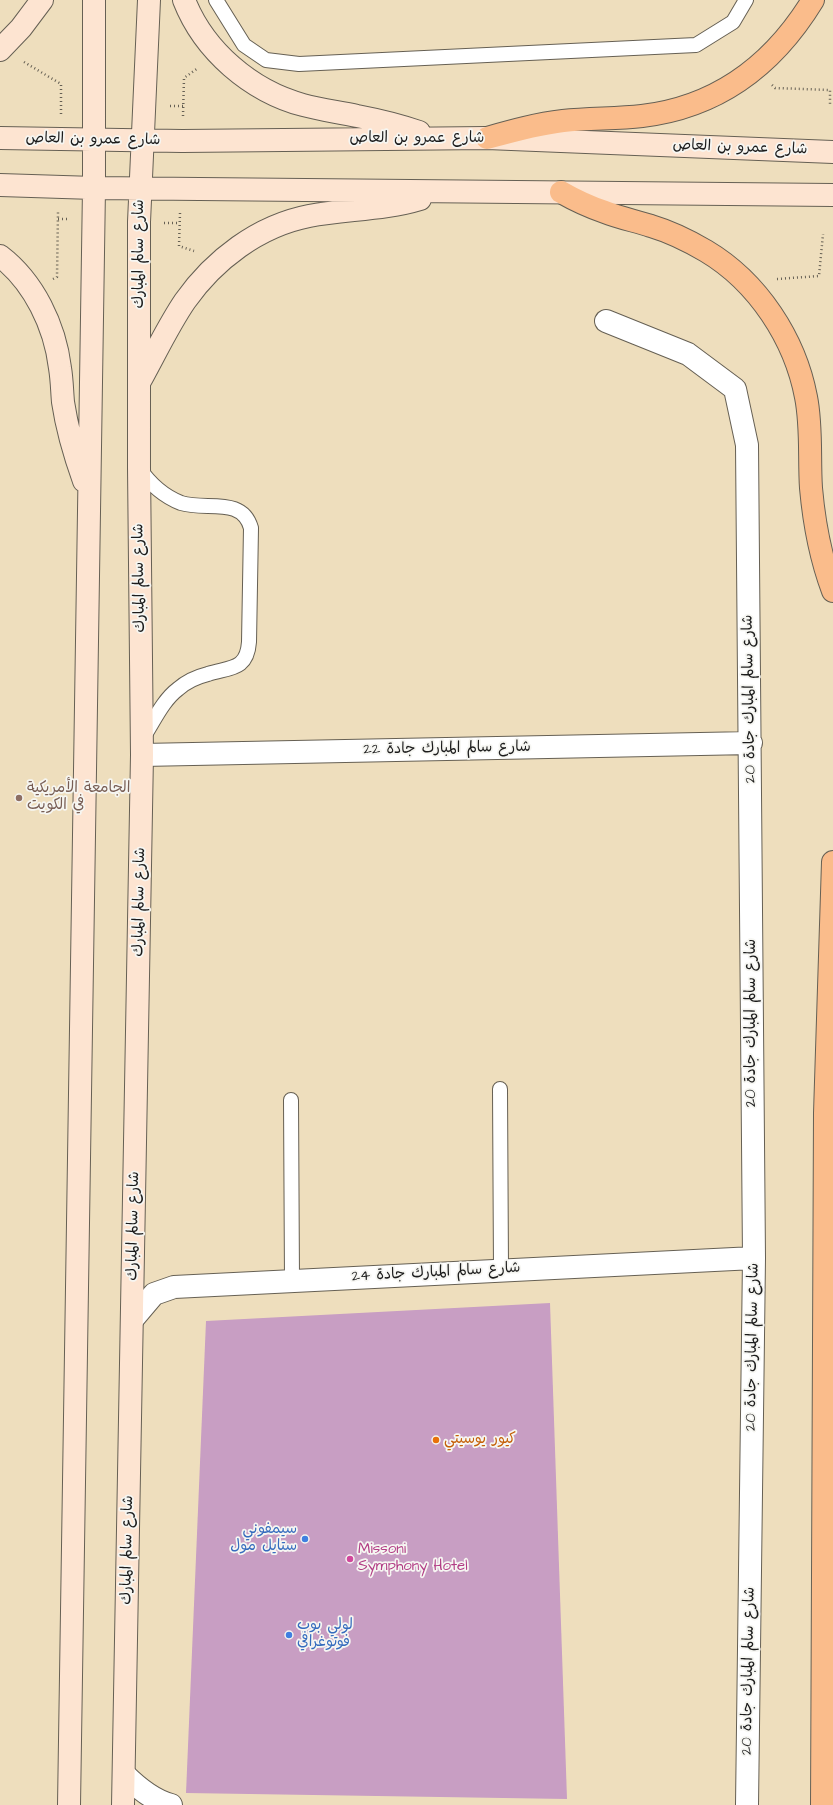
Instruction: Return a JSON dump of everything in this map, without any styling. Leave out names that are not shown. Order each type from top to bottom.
[{"type":"main road","points":[[0,50],[21,28],[42,0]]},
{"type":"main road","points":[[69,1805],[95,140],[94,0]]},
{"type":"main road","name":"شارع سالم المبارك","points":[[123,1805],[142,747],[138,468],[140,188],[149,0]]},
{"type":"main road","points":[[184,0],[200,31],[218,53],[256,84],[279,96],[303,105],[383,121],[437,138]]},
{"type":"main road","points":[[487,138],[537,125],[587,119],[641,116],[694,104],[718,93],[759,66],[782,44],[799,23],[813,0]]},
{"type":"main road","name":"شارع عمرو بن العاص","points":[[0,138],[143,141],[487,138],[833,152]]},
{"type":"main road","points":[[0,185],[94,188],[833,195]]},
{"type":"main road","points":[[139,384],[184,302],[201,280],[220,261],[240,246],[267,230],[308,216],[389,206],[417,200],[444,191]]},
{"type":"main road","points":[[561,192],[605,212],[651,226],[680,237],[707,252],[732,270],[754,292],[776,322],[787,341],[798,368],[806,397],[810,426],[811,478],[816,522],[822,554],[833,591]]},
{"type":"main road","points":[[0,256],[18,273],[32,291],[50,328],[60,368],[63,401],[69,434],[89,497]]},
{"type":"main road","points":[[822,1805],[825,1121],[833,862]]},
{"type":"street","name":"شارع سالم المبارك جادة 20","points":[[606,321],[688,354],[735,389],[747,445],[751,743],[754,1258],[747,1805]]},
{"type":"street","name":"شارع سالم المبارك جادة 22","points":[[142,747],[751,743]]},
{"type":"street","name":"شارع سالم المبارك جادة 24","points":[[132,1320],[154,1294],[174,1287],[754,1258]]},
{"type":"street","points":[[124,1774],[136,1786],[150,1796],[171,1805]]},
{"type":"lane","points":[[216,0],[244,45],[266,60],[299,64],[696,45],[733,22],[746,0]]},
{"type":"lane","points":[[138,468],[147,480],[169,497],[182,503],[196,506],[230,507],[238,510],[249,521],[251,528],[249,642],[245,659],[233,668],[197,677],[176,690],[168,699],[142,747]]},
{"type":"lane","points":[[500,1089],[501,1270]]},
{"type":"lane","points":[[291,1100],[292,1281]]},
{"type":"path","points":[[754,292],[776,279],[818,276],[823,234]]},
{"type":"building","points":[[550,1303],[567,1799],[186,1793],[206,1321]]},
{"type":"place","name":"الجامعة الأمريكية في الكويت","points":[[19,798]]},
{"type":"place","name":"كيور يوسيتي","points":[[436,1440]]},
{"type":"place","name":"سيمفوني ستايل مول","points":[[305,1539]]},
{"type":"place","name":"Missoni Symphony Hotel","points":[[350,1559]]},
{"type":"place","name":"لولي بوب فوتوغرافي","points":[[289,1635]]}]
